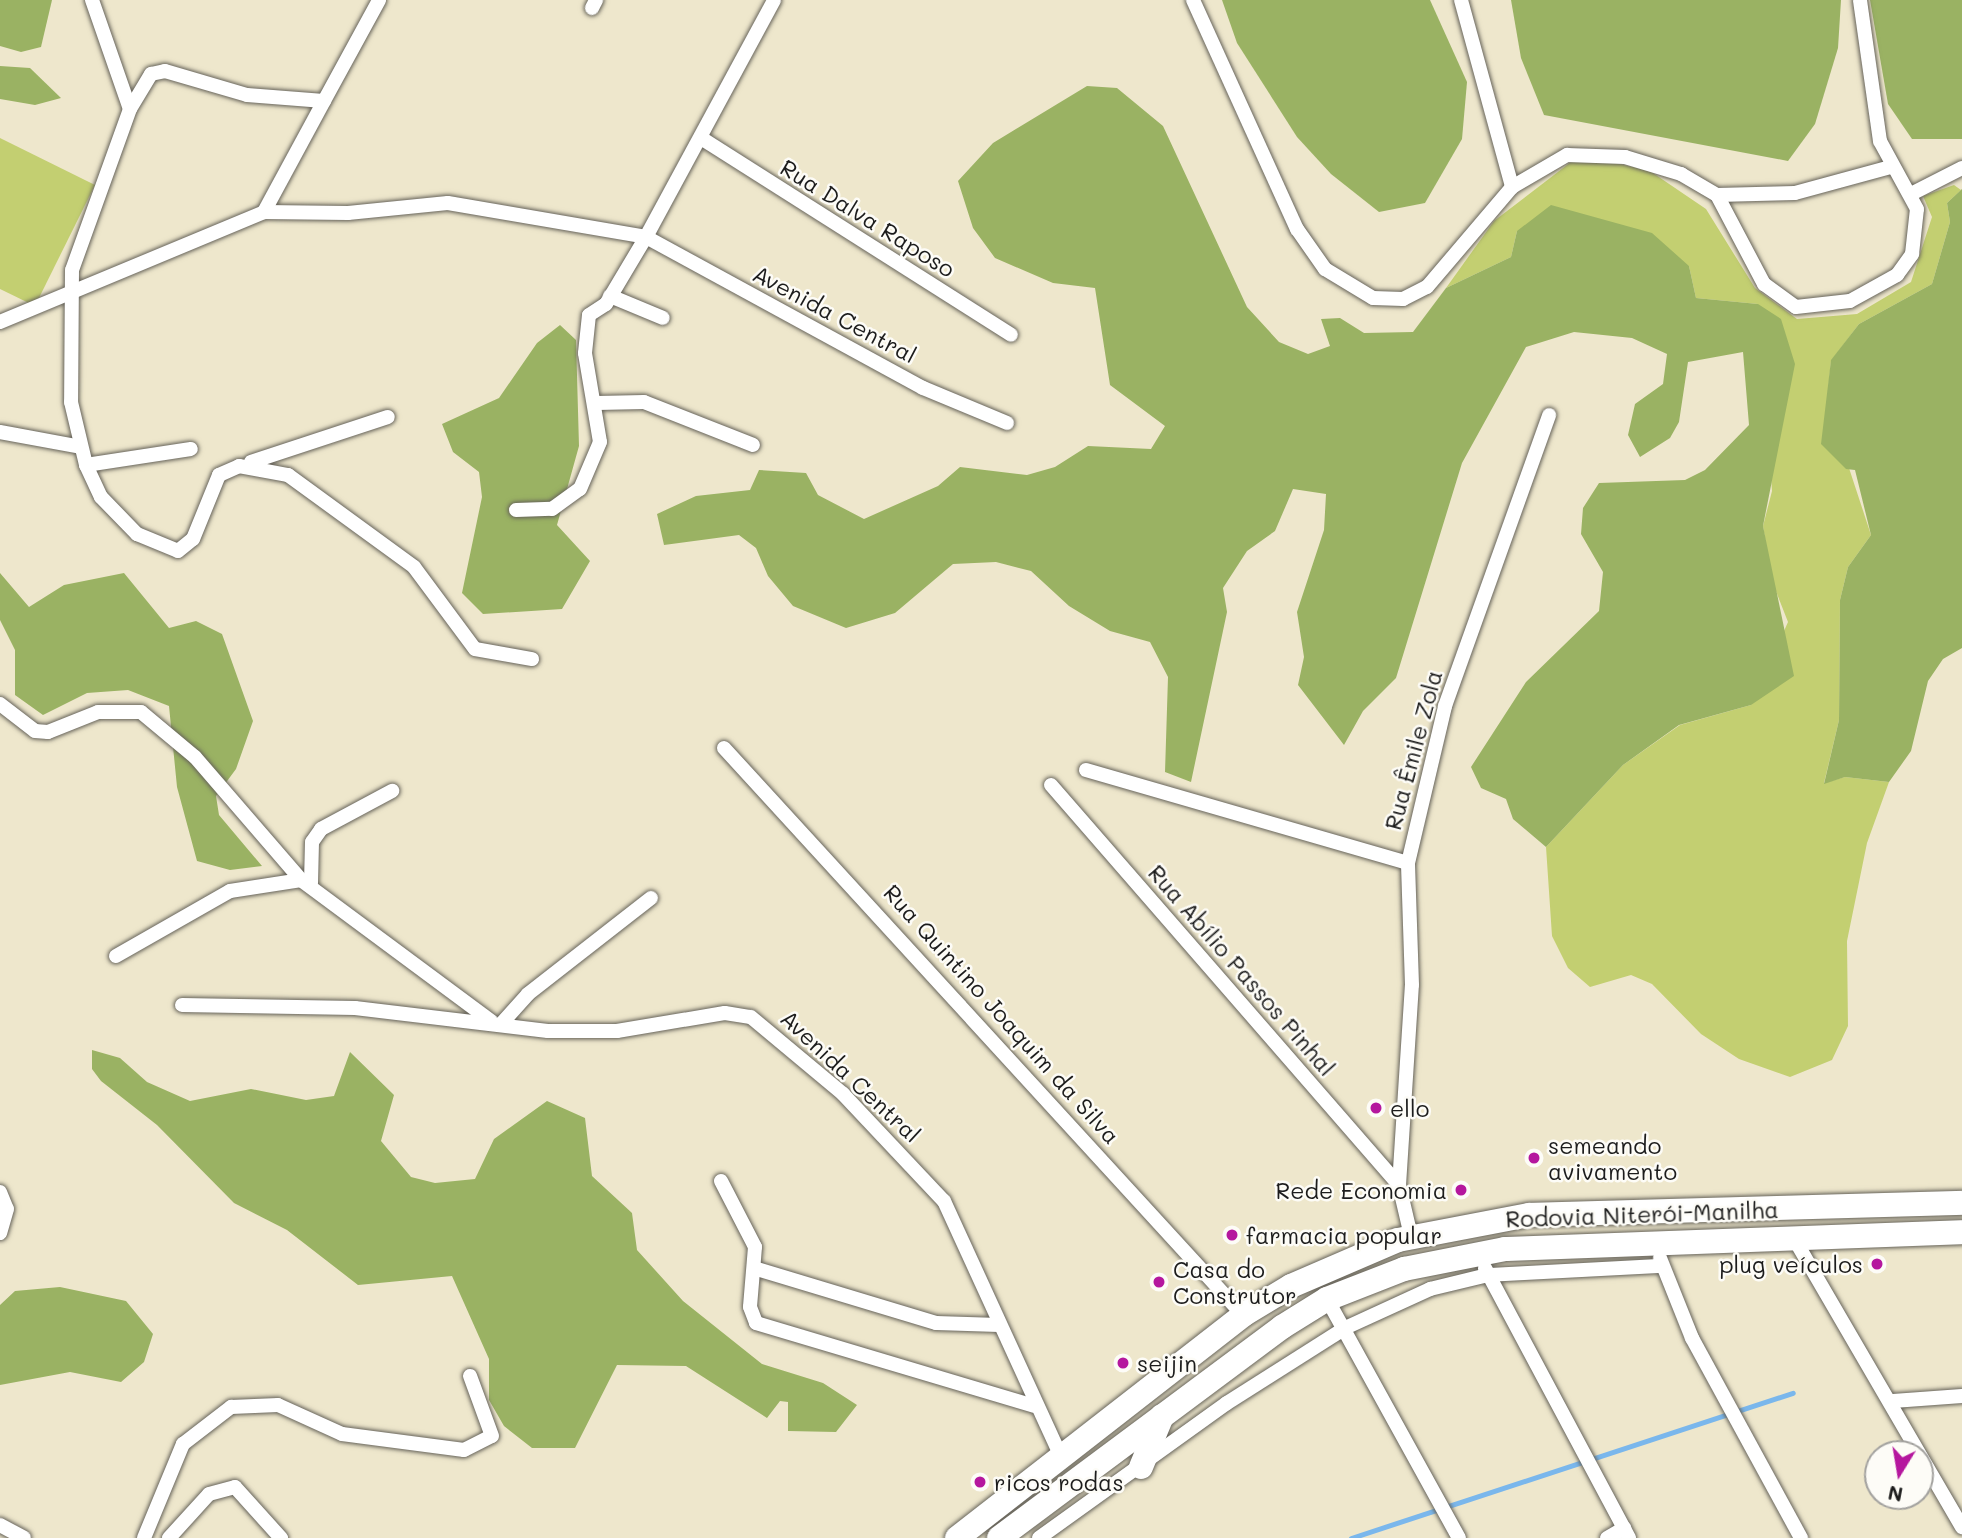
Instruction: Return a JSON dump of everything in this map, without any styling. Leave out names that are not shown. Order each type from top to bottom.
[{"type":"highway","name":"Rodovia Niterói-Manilha","points":[[957,1538],[1243,1315],[1291,1286],[1411,1236],[1529,1215],[1962,1203]]},
{"type":"highway","name":"Rodovia Niterói-Manilha","points":[[999,1538],[1163,1415],[1327,1299],[1404,1269],[1477,1252],[1656,1240],[1791,1234],[1962,1232]]},
{"type":"highway","points":[[1141,1467],[1163,1415]]},
{"type":"street","points":[[92,0],[130,109]]},
{"type":"street","points":[[0,322],[264,212],[379,0]]},
{"type":"street","points":[[516,510],[552,509],[580,489],[600,442],[597,403],[586,353],[589,315],[610,296],[646,237],[774,0]]},
{"type":"street","points":[[1193,0],[1297,229],[1325,269],[1352,290],[1403,299],[1427,287],[1512,187],[1567,155],[1587,151],[1681,174],[1717,195],[1773,295],[1796,307],[1822,309],[1897,275],[1912,254],[1917,230],[1913,192],[1891,167],[1870,101],[1860,0]]},
{"type":"street","points":[[1461,0],[1512,187]]},
{"type":"street","points":[[324,102],[247,95],[165,71],[151,74],[130,109],[85,227],[70,293],[71,402],[86,466],[101,497],[137,534],[178,551],[193,540],[211,486],[239,466],[388,418]]},
{"type":"street","name":"Rua Dalva Raposo","points":[[701,138],[1011,335]]},
{"type":"street","points":[[1717,195],[1795,193],[1891,167]]},
{"type":"street","points":[[1913,192],[1962,169]]},
{"type":"street","name":"Avenida Central","points":[[264,212],[360,213],[448,203],[646,237],[923,388],[1007,423]]},
{"type":"street","points":[[610,296],[663,318]]},
{"type":"street","points":[[597,403],[644,402],[753,445]]},
{"type":"street","name":"Rua Êmile Zola","points":[[1411,1236],[1399,1185],[1412,985],[1408,863],[1445,706],[1549,415]]},
{"type":"street","points":[[0,432],[81,447]]},
{"type":"street","points":[[86,466],[191,449]]},
{"type":"street","points":[[239,466],[288,475],[390,545],[475,649],[532,659]]},
{"type":"street","points":[[0,704],[35,731],[48,732],[98,712],[142,712],[176,737],[306,882],[496,1022],[652,898]]},
{"type":"street","name":"Rua Quintino Joaquim da Silva","points":[[724,748],[1243,1315]]},
{"type":"street","points":[[1086,770],[1408,863]]},
{"type":"street","name":"Rua Abílio Passos Pinhal","points":[[1051,785],[1399,1185]]},
{"type":"street","points":[[306,882],[312,842],[321,829],[392,791]]},
{"type":"street","points":[[116,956],[230,891],[306,882]]},
{"type":"street","name":"Avenida Central","points":[[182,1005],[303,1005],[617,1031],[725,1013],[751,1017],[843,1094],[944,1201],[967,1239],[999,1325],[1034,1406],[1061,1456]]},
{"type":"street","points":[[721,1181],[749,1228],[757,1269],[750,1307],[756,1323],[1034,1406]]},
{"type":"street","points":[[0,1192],[7,1209],[0,1233]]},
{"type":"street","points":[[1791,1234],[1893,1401],[1962,1527]]},
{"type":"street","points":[[1656,1240],[1661,1266],[1727,1402],[1801,1538]]},
{"type":"street","points":[[1477,1252],[1627,1533],[1607,1538]]},
{"type":"street","points":[[1039,1538],[1345,1328],[1430,1289],[1488,1275],[1661,1266]]},
{"type":"street","points":[[757,1269],[936,1323],[999,1325]]},
{"type":"street","points":[[1327,1299],[1426,1473],[1459,1538]]},
{"type":"street","points":[[144,1538],[183,1444],[231,1407],[278,1405],[342,1434],[464,1450],[492,1436],[470,1376]]},
{"type":"street","points":[[1893,1401],[1962,1396]]},
{"type":"street","points":[[169,1538],[209,1494],[235,1487],[281,1538]]},
{"type":"street","points":[[0,1525],[24,1538]]},
{"type":"green space","points":[[0,0],[52,0],[41,47],[21,52],[0,46]]},
{"type":"green space","points":[[1222,0],[1430,0],[1467,82],[1462,139],[1425,203],[1379,212],[1331,174],[1297,137],[1237,43]]},
{"type":"green space","points":[[1511,0],[1841,0],[1838,48],[1815,124],[1788,161],[1544,115],[1521,58]]},
{"type":"green space","points":[[1870,0],[1962,0],[1962,139],[1912,139],[1888,104]]},
{"type":"green space","points":[[0,66],[30,68],[61,98],[35,105],[0,99]]},
{"type":"green space","points":[[1087,86],[1117,88],[1163,126],[1247,307],[1279,342],[1308,354],[1330,346],[1321,319],[1340,318],[1364,333],[1413,332],[1446,288],[1511,257],[1517,231],[1551,205],[1652,233],[1689,266],[1696,298],[1758,304],[1781,319],[1795,364],[1763,526],[1794,676],[1751,705],[1679,725],[1623,765],[1546,847],[1513,819],[1506,799],[1481,788],[1471,767],[1526,682],[1599,611],[1603,572],[1581,534],[1583,508],[1599,483],[1685,480],[1705,470],[1749,425],[1743,352],[1688,362],[1679,422],[1670,438],[1640,457],[1628,435],[1635,404],[1663,384],[1667,354],[1632,338],[1574,332],[1526,347],[1462,463],[1396,678],[1363,711],[1344,745],[1298,685],[1304,657],[1297,612],[1324,530],[1326,494],[1293,489],[1275,531],[1247,551],[1223,588],[1227,612],[1191,782],[1165,772],[1168,677],[1150,642],[1110,631],[1069,606],[1031,571],[996,562],[953,564],[895,613],[846,628],[793,606],[768,576],[756,548],[739,535],[664,545],[657,514],[696,496],[750,490],[759,470],[806,473],[818,495],[864,519],[938,486],[960,467],[1027,475],[1055,467],[1088,446],[1151,449],[1165,426],[1110,385],[1095,288],[1053,283],[995,258],[973,228],[958,181],[993,143]]},
{"type":"green space","points":[[0,138],[95,185],[35,306],[0,289]]},
{"type":"green space","points":[[1580,155],[1650,171],[1706,209],[1755,288],[1797,319],[1857,314],[1911,282],[1932,217],[1923,196],[1954,185],[1961,190],[1947,203],[1950,222],[1932,284],[1859,324],[1831,361],[1827,401],[1871,535],[1848,567],[1840,600],[1839,720],[1824,783],[1845,777],[1889,782],[1867,843],[1847,941],[1848,1026],[1832,1060],[1790,1077],[1739,1059],[1701,1034],[1652,984],[1631,975],[1590,987],[1568,968],[1552,936],[1546,847],[1623,765],[1680,725],[1751,705],[1788,622],[1772,581],[1763,526],[1772,491],[1758,304],[1696,298],[1689,266],[1517,231],[1511,257],[1446,288],[1494,221]]},
{"type":"green space","points":[[1962,189],[1962,648],[1943,659],[1928,681],[1911,751],[1889,782],[1845,777],[1824,784],[1839,720],[1840,600],[1848,567],[1871,535],[1855,470],[1846,469],[1821,444],[1831,360],[1859,324],[1932,284],[1950,222],[1947,203]]},
{"type":"green space","points":[[560,325],[576,340],[579,446],[557,525],[590,561],[562,609],[483,614],[462,593],[482,497],[479,472],[453,452],[442,424],[499,398],[537,343]]},
{"type":"green space","points":[[0,573],[29,607],[64,585],[124,573],[169,628],[196,621],[222,634],[253,721],[236,769],[216,796],[219,815],[262,866],[230,870],[197,861],[177,787],[169,706],[128,690],[87,693],[43,715],[15,695],[15,650],[0,620]]},
{"type":"green space","points":[[92,1050],[120,1058],[147,1082],[190,1101],[251,1089],[306,1100],[334,1096],[350,1052],[394,1095],[381,1141],[411,1177],[435,1183],[475,1179],[494,1139],[547,1101],[585,1118],[592,1176],[632,1213],[637,1250],[683,1301],[762,1364],[823,1383],[857,1405],[836,1432],[788,1431],[788,1402],[780,1401],[767,1418],[686,1366],[617,1365],[575,1448],[532,1448],[504,1426],[489,1400],[489,1359],[452,1276],[358,1285],[287,1230],[234,1203],[157,1125],[101,1081],[92,1069]]},
{"type":"green space","points":[[60,1287],[126,1301],[153,1334],[144,1362],[121,1382],[70,1372],[0,1385],[0,1305],[15,1291]]},
{"type":"waterway","points":[[1351,1538],[1793,1393]]},
{"type":"place","name":"ello","points":[[1376,1108]]},
{"type":"place","name":"semeando avivamento","points":[[1534,1158]]},
{"type":"place","name":"Rede Economia","points":[[1461,1190]]},
{"type":"place","name":"farmacia popular","points":[[1232,1235]]},
{"type":"place","name":"plug veículos","points":[[1877,1264]]},
{"type":"place","name":"Casa do Construtor","points":[[1159,1282]]},
{"type":"place","name":"seijin","points":[[1123,1363]]},
{"type":"place","name":"ricos rodas","points":[[980,1482]]}]
